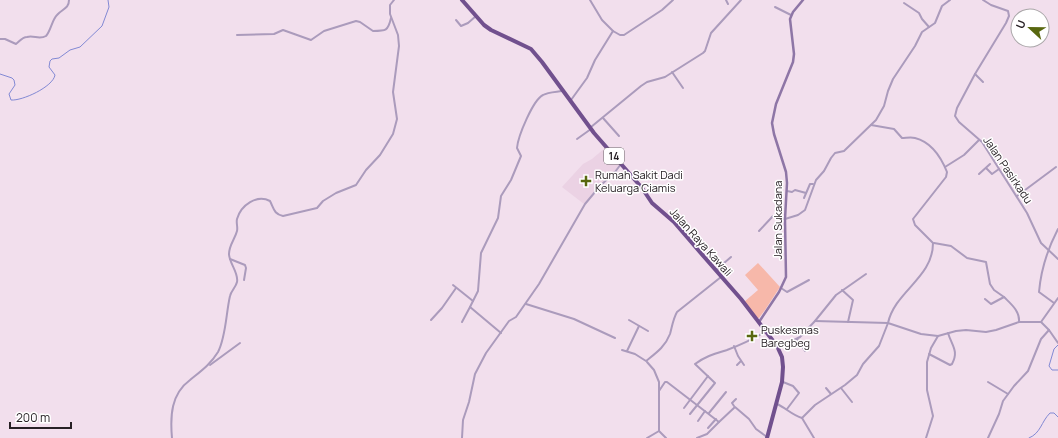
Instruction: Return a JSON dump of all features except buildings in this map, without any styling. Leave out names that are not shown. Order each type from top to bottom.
[{"type":"highway","name":"Jalan Raya Kawali","points":[[462,0],[484,25],[530,49],[570,100],[590,129],[642,188],[652,203],[674,222],[716,270],[777,346],[782,357],[782,382],[767,438]]},
{"type":"main road","points":[[791,15],[803,0]]},
{"type":"main road","name":"Jalan Sukadana","points":[[759,322],[781,288],[787,274],[785,219],[787,191],[786,172],[772,123],[778,98],[793,62],[794,54],[790,22],[791,15]]},
{"type":"street","points":[[0,39],[5,39],[16,44],[28,36],[41,39],[46,36],[57,14],[66,9],[70,0]]},
{"type":"street","points":[[236,35],[274,34],[283,30],[311,40],[324,31],[356,21],[373,31],[385,30],[389,27],[391,17],[390,5],[394,0]]},
{"type":"street","points":[[590,0],[602,20],[613,31],[620,35],[624,35],[662,10],[673,0]]},
{"type":"street","points":[[726,0],[728,4]]},
{"type":"street","points":[[577,139],[641,86],[647,82],[665,78],[704,52],[712,33],[741,0]]},
{"type":"street","points":[[759,231],[773,216],[785,219],[798,215],[805,210],[816,180],[824,171],[831,158],[835,153],[844,151],[871,125],[882,110],[893,79],[915,46],[922,32],[935,23],[942,6],[950,0]]},
{"type":"street","name":"Jalan Pasirkadu","points":[[983,0],[1008,11],[1009,16],[975,74],[957,108],[955,116],[959,122],[979,140],[1017,196],[1041,243],[1058,259]]},
{"type":"street","points":[[904,3],[919,13],[929,27]]},
{"type":"street","points":[[775,7],[791,15]]},
{"type":"street","points":[[456,20],[461,26],[468,23],[476,16]]},
{"type":"street","points":[[209,365],[220,348],[230,295],[237,281],[237,277],[230,259],[229,248],[237,230],[237,218],[242,209],[250,202],[262,199],[268,200],[272,203],[275,212],[278,215],[283,216],[317,208],[323,201],[336,192],[356,185],[366,170],[380,155],[393,134],[397,119],[393,92],[399,46],[398,35],[391,17]]},
{"type":"street","points":[[570,100],[587,78],[613,31]]},
{"type":"street","points":[[672,72],[683,88]]},
{"type":"street","points":[[975,74],[983,82]]},
{"type":"street","points":[[462,322],[478,291],[481,253],[498,218],[501,196],[511,180],[521,156],[517,150],[517,144],[525,122],[541,97],[546,94],[563,91]]},
{"type":"street","points":[[603,118],[620,136]]},
{"type":"street","points":[[871,125],[894,129],[902,138],[914,138],[923,142],[934,150],[948,172],[946,177],[913,219],[915,225],[933,243],[951,246],[967,258],[986,262],[990,284],[994,290],[1004,297],[1016,310],[1020,316],[1019,322]]},
{"type":"street","points":[[945,167],[964,155],[979,140]]},
{"type":"street","points":[[462,438],[463,420],[469,402],[475,374],[486,353],[509,321],[516,317],[540,284],[585,204],[621,164]]},
{"type":"street","points":[[979,174],[990,164]]},
{"type":"street","points":[[986,168],[992,174],[999,169]]},
{"type":"street","points":[[1017,196],[1056,168]]},
{"type":"street","points":[[804,198],[810,184],[813,184]]},
{"type":"street","points":[[787,191],[792,192],[795,190],[806,193]]},
{"type":"street","points":[[1054,303],[1039,292],[1040,280],[1048,250],[1058,229]]},
{"type":"street","points":[[802,418],[815,405],[841,388],[857,375],[863,364],[879,346],[892,311],[903,294],[926,270],[930,260],[933,243]]},
{"type":"street","points":[[716,270],[731,257]]},
{"type":"street","points":[[230,259],[245,265],[244,280]]},
{"type":"street","points":[[777,346],[797,339],[805,333],[836,295],[866,274]]},
{"type":"street","points":[[646,361],[665,345],[677,312],[721,277]]},
{"type":"street","points":[[781,288],[787,292],[809,280]]},
{"type":"street","points":[[453,285],[473,301]]},
{"type":"street","points":[[431,320],[443,307],[456,288]]},
{"type":"street","points":[[842,290],[853,300],[848,322]]},
{"type":"street","points":[[985,299],[990,304],[1004,297]]},
{"type":"street","points":[[1041,322],[1058,298]]},
{"type":"street","points":[[526,304],[574,319],[615,338]]},
{"type":"street","points":[[470,307],[501,332]]},
{"type":"street","points":[[629,320],[648,331]]},
{"type":"street","points":[[815,321],[888,323],[917,333],[938,336],[966,330],[986,332],[1019,322],[1041,322],[1049,330],[1057,342]]},
{"type":"street","points":[[627,351],[639,326]]},
{"type":"street","points":[[988,438],[1003,401],[1028,371],[1042,339],[1049,330]]},
{"type":"street","points":[[690,414],[715,384],[695,364],[708,355],[751,340],[765,332]]},
{"type":"street","points":[[929,354],[950,365],[952,364],[956,357],[956,351],[948,333]]},
{"type":"street","points":[[926,438],[933,416],[927,390],[926,374],[929,354],[938,336]]},
{"type":"street","points":[[797,339],[805,351]]},
{"type":"street","points":[[172,438],[172,410],[178,392],[189,380],[240,343]]},
{"type":"street","points":[[734,346],[744,365]]},
{"type":"street","points":[[622,350],[635,354],[646,361],[656,374],[659,382],[659,431],[666,438]]},
{"type":"street","points":[[737,365],[741,361]]},
{"type":"street","points":[[684,408],[708,376]]},
{"type":"street","points":[[659,391],[667,382],[720,422]]},
{"type":"street","points":[[782,382],[793,386],[799,393],[787,409]]},
{"type":"street","points":[[988,382],[1008,394]]},
{"type":"street","points":[[826,388],[831,394]]},
{"type":"street","points":[[841,388],[852,402]]},
{"type":"street","points":[[709,413],[726,392]]},
{"type":"street","points":[[697,438],[707,434],[720,422],[734,406],[732,403],[736,399]]},
{"type":"street","points":[[777,404],[787,409],[792,414],[802,418],[814,438]]},
{"type":"street","points":[[734,406],[749,419],[758,431],[767,438]]},
{"type":"street","points":[[698,421],[705,411]]},
{"type":"street","points":[[708,428],[716,419]]},
{"type":"street","points":[[647,438],[659,431]]},
{"type":"shaded area","name":"Rumah Sakit Dadi Keluarga Ciamis","points":[[605,148],[620,164],[612,175],[595,190],[584,204],[562,187],[583,164],[592,159]]},
{"type":"shaded area","points":[[758,263],[780,287],[765,310],[759,318],[757,318],[744,302],[758,290],[745,275]]},
{"type":"waterway","points":[[0,74],[14,80],[15,85],[9,94],[11,100],[29,96],[49,84],[55,75],[49,67],[50,61],[52,59],[59,58],[70,50],[80,47],[102,26],[109,7],[108,0]]},
{"type":"waterway","points":[[1058,345],[1054,349],[1049,366],[1052,370],[1058,370]]},
{"type":"waterway","points":[[1029,438],[1039,430],[1050,413],[1054,413],[1058,417]]},
{"type":"place","name":"Rumah Sakit Dadi Keluarga Ciamis","points":[[586,181]]},
{"type":"place","name":"Puskesmas Baregbeg","points":[[752,336]]}]
